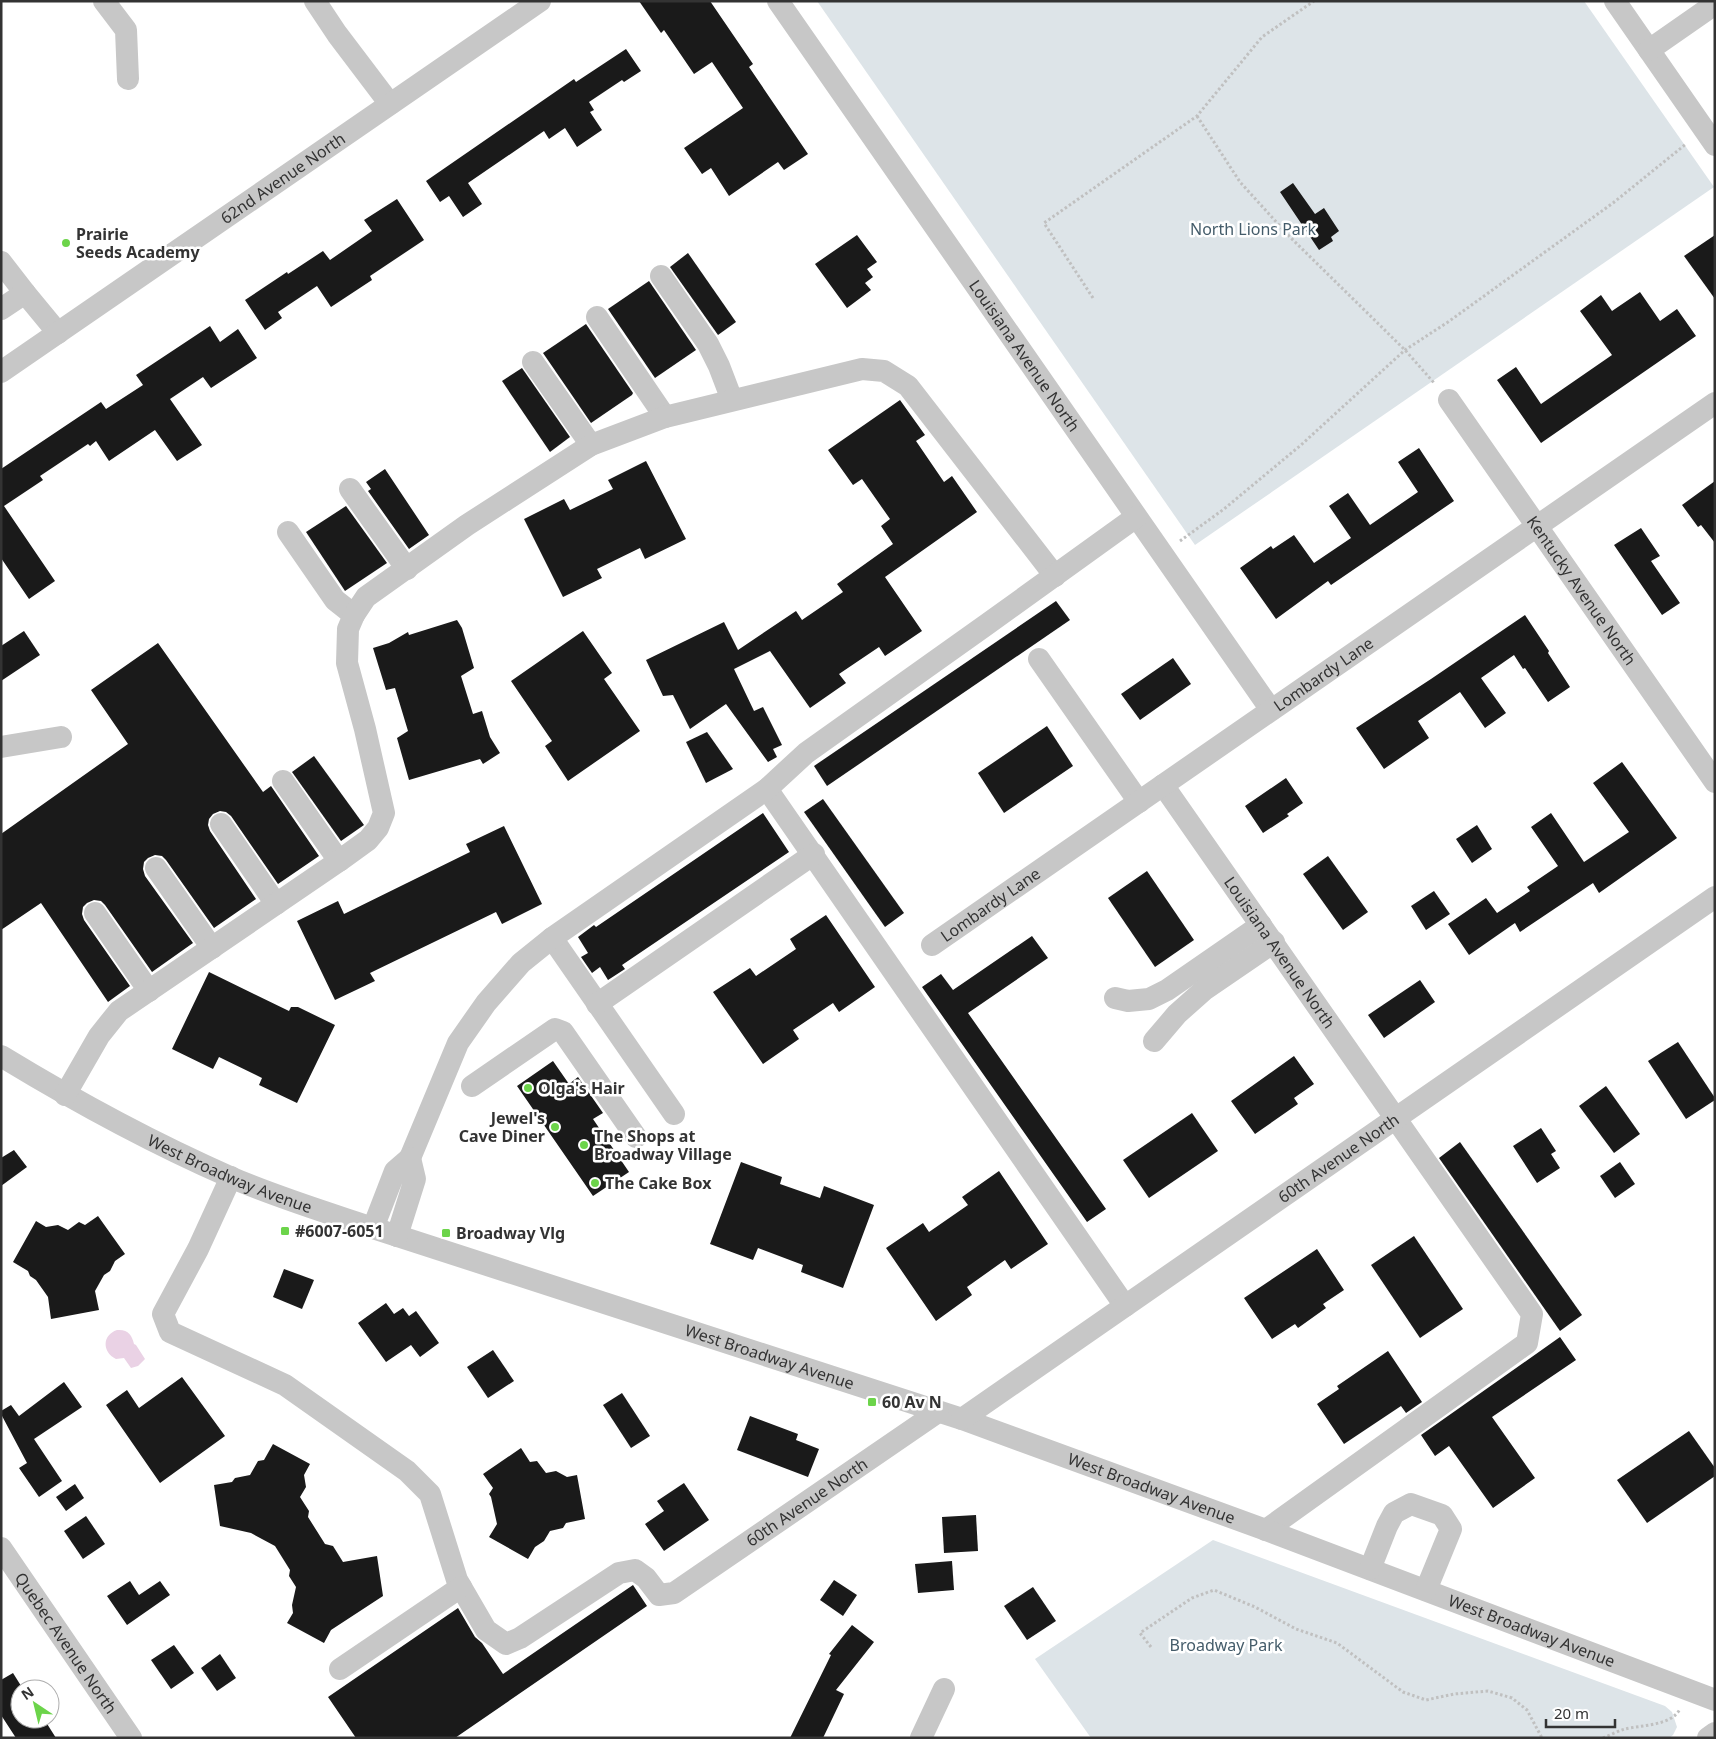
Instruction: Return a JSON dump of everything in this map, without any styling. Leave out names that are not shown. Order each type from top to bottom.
[{"type":"street","points":[[104,1],[126,30],[128,79]]},
{"type":"street","points":[[315,1],[337,34],[390,104]]},
{"type":"street","name":"62nd Avenue North","points":[[1,372],[540,1]]},
{"type":"street","name":"Louisiana Avenue North","points":[[778,1],[1271,710]]},
{"type":"street","points":[[1615,1],[1709,138]]},
{"type":"street","points":[[1649,50],[1715,4]]},
{"type":"street","points":[[1,262],[58,333]]},
{"type":"street","points":[[661,276],[708,344],[732,400]]},
{"type":"street","points":[[1,309],[25,293]]},
{"type":"street","points":[[597,316],[665,417]]},
{"type":"street","points":[[533,362],[591,446]]},
{"type":"street","points":[[66,1095],[99,1036],[119,1011],[339,861],[368,840],[378,828],[384,813],[365,729],[347,663],[348,629],[354,615],[366,597],[467,525],[591,446],[665,417],[732,400],[766,394],[862,369],[884,371],[908,386],[1054,576]]},
{"type":"street","name":"Kentucky Avenue North","points":[[1449,400],[1715,782]]},
{"type":"street","name":"Lombardy Lane","points":[[932,945],[1715,403]]},
{"type":"street","points":[[350,489],[407,569]]},
{"type":"street","points":[[373,1228],[395,1171],[410,1158],[458,1043],[486,1002],[521,963],[552,938],[768,789],[806,754],[1136,517]]},
{"type":"street","points":[[288,532],[336,600],[354,615]]},
{"type":"street","points":[[1039,658],[1139,802]]},
{"type":"street","points":[[1,747],[61,737]]},
{"type":"street","points":[[283,781],[339,861]]},
{"type":"street","name":"Louisiana Avenue North","points":[[1164,785],[1532,1314],[1527,1343],[1266,1530]]},
{"type":"street","points":[[768,789],[1125,1306]]},
{"type":"street","points":[[222,824],[276,904]]},
{"type":"street","points":[[597,1004],[814,854]]},
{"type":"street","points":[[156,868],[212,948]]},
{"type":"street","name":"60th Avenue North","points":[[962,1419],[1715,897]]},
{"type":"street","points":[[96,913],[149,991]]},
{"type":"street","points":[[1115,998],[1128,1001],[1149,999],[1268,934]]},
{"type":"street","points":[[1154,1041],[1177,1014],[1268,934]]},
{"type":"street","points":[[552,938],[674,1114]]},
{"type":"street","points":[[472,1086],[555,1029],[563,1032],[636,1137]]},
{"type":"street","name":"West Broadway Avenue","points":[[1,1056],[117,1124],[231,1177],[284,1198],[962,1419],[1266,1530],[1715,1700]]},
{"type":"street","points":[[397,1236],[415,1179],[410,1158]]},
{"type":"street","points":[[231,1177],[198,1249],[163,1314],[170,1332],[285,1384],[407,1471],[430,1494],[457,1580],[461,1587],[340,1669]]},
{"type":"street","name":"60th Avenue North","points":[[461,1587],[486,1630],[506,1644],[520,1638],[619,1572],[635,1570],[646,1578],[659,1595],[674,1594],[938,1412]]},
{"type":"street","points":[[1370,1569],[1394,1513],[1411,1504],[1426,1509],[1442,1515],[1451,1529],[1426,1590]]},
{"type":"street","name":"Quebec Avenue North","points":[[1,1548],[131,1738]]},
{"type":"street","points":[[921,1738],[944,1689]]},
{"type":"street","points":[[1708,1738],[1715,1733]]},
{"type":"path","points":[[1092,298],[1044,223],[1197,116],[1262,37],[1314,1]]},
{"type":"path","points":[[1197,116],[1240,182],[1258,203],[1405,350],[1449,400]]},
{"type":"path","points":[[1161,553],[1224,509],[1301,445],[1405,350],[1448,322],[1614,203],[1709,138]]},
{"type":"path","points":[[1151,1647],[1140,1634],[1192,1598],[1214,1590],[1255,1607],[1296,1629],[1336,1644],[1403,1692],[1426,1700],[1454,1694],[1488,1691],[1512,1698],[1527,1710],[1542,1738]]},
{"type":"path","points":[[1603,1738],[1625,1729],[1653,1725],[1677,1714],[1690,1690]]},
{"type":"green space","name":"North Lions Park","points":[[817,1],[1584,1],[1714,187],[1195,545]]},
{"type":"green space","name":"Broadway Park","points":[[1213,1540],[1665,1706],[1672,1712],[1677,1727],[1669,1738],[1091,1738],[1035,1659]]},
{"type":"shaded area","points":[[124,1330],[129,1333],[134,1344],[145,1359],[138,1366],[131,1368],[124,1358],[116,1359],[108,1352],[106,1340],[112,1332]]},
{"type":"building","points":[[639,1],[710,1],[753,64],[749,67],[808,154],[784,170],[778,162],[729,196],[711,168],[702,174],[684,148],[743,108],[712,62],[694,74],[664,30],[661,33]]},
{"type":"building","points":[[626,49],[641,71],[624,82],[622,80],[589,102],[594,110],[590,112],[602,130],[577,147],[565,128],[549,139],[544,131],[468,183],[482,204],[463,217],[449,196],[440,202],[426,181],[574,79],[576,82]]},
{"type":"building","points":[[1293,183],[1315,214],[1324,208],[1339,231],[1331,237],[1333,241],[1319,250],[1280,192]]},
{"type":"building","points":[[397,199],[424,240],[370,276],[372,280],[331,307],[317,286],[278,312],[282,318],[265,330],[245,300],[323,251],[330,260],[372,231],[364,220]]},
{"type":"building","points":[[857,235],[877,262],[867,269],[873,277],[865,283],[871,290],[847,308],[815,264]]},
{"type":"building","points":[[1715,235],[1715,299],[1684,256]]},
{"type":"building","points":[[688,253],[736,322],[718,335],[670,267]]},
{"type":"building","points":[[649,281],[696,350],[655,378],[608,309]]},
{"type":"building","points":[[1640,292],[1660,321],[1677,309],[1696,336],[1541,443],[1497,380],[1516,367],[1541,404],[1612,355],[1580,311],[1601,295],[1612,311]]},
{"type":"building","points":[[586,324],[633,393],[591,423],[543,353]]},
{"type":"building","points":[[210,326],[220,342],[238,329],[257,358],[211,388],[203,377],[170,399],[202,445],[177,461],[155,430],[109,461],[96,441],[90,446],[88,444],[40,476],[43,480],[4,506],[55,581],[29,599],[1,558],[1,469],[101,402],[106,409],[143,385],[136,375]]},
{"type":"building","points":[[522,368],[570,437],[550,452],[502,381]]},
{"type":"building","points":[[900,400],[925,435],[916,441],[944,482],[952,476],[977,512],[885,577],[922,631],[885,656],[879,647],[839,674],[846,683],[810,708],[770,651],[734,669],[754,711],[763,707],[782,745],[773,749],[777,757],[768,762],[726,704],[690,729],[673,695],[663,696],[646,660],[724,622],[738,650],[796,611],[802,620],[843,592],[837,584],[893,544],[881,526],[890,519],[862,479],[853,485],[828,450]]},
{"type":"building","points":[[1419,448],[1454,501],[1331,585],[1328,581],[1276,619],[1240,568],[1271,546],[1273,549],[1294,535],[1314,563],[1351,538],[1329,506],[1348,493],[1370,525],[1418,492],[1398,462]]},
{"type":"building","points":[[646,461],[686,539],[645,559],[640,548],[597,569],[602,578],[563,597],[524,519],[564,499],[570,510],[613,489],[608,480]]},
{"type":"building","points":[[385,469],[429,535],[409,549],[368,491],[371,489],[366,482]]},
{"type":"building","points":[[1715,481],[1715,543],[1701,525],[1698,527],[1682,505]]},
{"type":"building","points":[[346,506],[387,563],[345,591],[306,532]]},
{"type":"building","points":[[1641,528],[1660,556],[1651,561],[1680,603],[1662,615],[1614,545]]},
{"type":"building","points":[[1056,601],[1070,620],[827,786],[814,766]]},
{"type":"building","points":[[1525,615],[1570,687],[1548,702],[1514,655],[1481,678],[1506,713],[1485,728],[1460,692],[1418,721],[1429,738],[1384,769],[1356,728]]},
{"type":"building","points":[[457,620],[462,628],[474,668],[461,676],[473,714],[482,711],[490,737],[500,753],[483,764],[480,759],[409,780],[397,738],[408,731],[395,688],[386,690],[373,648],[389,643],[408,632],[409,635]]},
{"type":"building","points":[[24,631],[40,655],[1,681],[1,646]]},
{"type":"building","points":[[583,631],[612,673],[604,679],[640,731],[568,781],[545,746],[552,741],[511,681]]},
{"type":"building","points":[[158,643],[263,792],[271,786],[319,856],[278,884],[231,816],[226,812],[220,811],[213,814],[209,819],[210,831],[256,899],[214,928],[166,860],[162,856],[155,855],[148,858],[144,862],[145,876],[193,943],[152,972],[105,905],[101,901],[94,900],[87,903],[83,907],[82,914],[84,920],[130,986],[108,1002],[41,903],[1,930],[1,834],[128,744],[91,690]]},
{"type":"building","points":[[1173,658],[1191,684],[1140,720],[1121,694]]},
{"type":"building","points":[[1047,726],[1073,766],[1004,813],[978,773]]},
{"type":"building","points":[[707,732],[733,769],[706,783],[686,742]]},
{"type":"building","points":[[314,756],[364,825],[341,841],[292,772]]},
{"type":"building","points":[[1622,762],[1677,838],[1599,893],[1593,883],[1520,932],[1515,923],[1469,955],[1448,924],[1486,898],[1497,913],[1530,891],[1527,887],[1558,866],[1531,827],[1551,813],[1584,862],[1629,832],[1593,783]]},
{"type":"building","points":[[1286,778],[1303,803],[1287,814],[1289,816],[1263,833],[1245,806]]},
{"type":"building","points":[[823,799],[904,913],[885,927],[804,812]]},
{"type":"building","points":[[763,813],[789,852],[622,965],[625,969],[608,980],[600,967],[592,973],[581,957],[588,953],[578,937],[594,925],[596,927]]},
{"type":"building","points":[[1477,825],[1492,849],[1472,863],[1456,839]]},
{"type":"building","points":[[504,826],[542,904],[502,924],[496,912],[370,973],[375,981],[335,1000],[297,921],[338,901],[344,914],[470,852],[466,844]]},
{"type":"building","points":[[1328,856],[1368,912],[1343,930],[1303,874]]},
{"type":"building","points":[[1147,871],[1194,940],[1155,967],[1108,898]]},
{"type":"building","points":[[1434,891],[1450,914],[1426,930],[1411,906]]},
{"type":"building","points":[[826,915],[875,987],[839,1012],[833,1003],[793,1030],[799,1039],[763,1064],[713,992],[750,968],[756,976],[796,949],[790,939]]},
{"type":"building","points":[[1032,936],[1048,958],[968,1013],[1106,1209],[1087,1222],[922,987],[941,974],[953,990]]},
{"type":"building","points":[[209,972],[289,1011],[291,1007],[298,1007],[335,1025],[297,1103],[259,1085],[262,1078],[219,1057],[213,1069],[172,1049]]},
{"type":"building","points":[[1420,980],[1435,1002],[1384,1038],[1368,1015]]},
{"type":"building","points":[[1678,1042],[1715,1098],[1715,1100],[1686,1119],[1648,1061]]},
{"type":"building","points":[[1294,1056],[1314,1084],[1294,1098],[1298,1104],[1255,1134],[1231,1101]]},
{"type":"building","name":"The Shops at Broadway Village","points":[[553,1061],[569,1084],[578,1077],[603,1113],[593,1119],[629,1172],[593,1196],[517,1086]]},
{"type":"building","points":[[1606,1086],[1640,1134],[1614,1153],[1579,1106]]},
{"type":"building","points":[[1192,1113],[1218,1151],[1149,1198],[1123,1160]]},
{"type":"building","points":[[1541,1128],[1556,1151],[1551,1154],[1560,1168],[1537,1183],[1513,1146]]},
{"type":"building","points":[[1460,1142],[1582,1315],[1560,1331],[1439,1158]]},
{"type":"building","points":[[14,1150],[27,1167],[1,1186],[1,1158]]},
{"type":"building","points":[[741,1162],[782,1177],[780,1184],[820,1198],[824,1186],[874,1205],[843,1288],[801,1272],[803,1265],[758,1248],[753,1260],[710,1244]]},
{"type":"building","points":[[1620,1162],[1635,1184],[1615,1198],[1600,1176]]},
{"type":"building","points":[[999,1171],[1048,1244],[1011,1269],[1005,1260],[967,1287],[972,1295],[936,1321],[886,1248],[923,1223],[929,1232],[968,1205],[962,1197]]},
{"type":"building","points":[[98,1216],[125,1254],[115,1261],[95,1291],[99,1310],[51,1319],[48,1297],[28,1271],[13,1262],[36,1221],[46,1227],[58,1225],[68,1230],[79,1222],[85,1225]]},
{"type":"building","points":[[1414,1236],[1463,1309],[1420,1338],[1371,1265]]},
{"type":"building","points":[[1317,1249],[1344,1290],[1323,1304],[1326,1308],[1298,1328],[1295,1324],[1272,1339],[1244,1298]]},
{"type":"building","points":[[284,1269],[314,1280],[302,1309],[273,1297]]},
{"type":"building","points":[[386,1303],[394,1314],[403,1308],[409,1316],[416,1311],[439,1343],[420,1357],[411,1345],[386,1362],[358,1323]]},
{"type":"building","points":[[1560,1337],[1576,1360],[1492,1417],[1535,1478],[1493,1508],[1449,1446],[1435,1456],[1421,1435]]},
{"type":"building","points":[[493,1350],[514,1381],[488,1398],[467,1367]]},
{"type":"building","points":[[1388,1351],[1422,1402],[1406,1413],[1401,1406],[1344,1444],[1317,1404],[1339,1389],[1337,1386]]},
{"type":"building","points":[[182,1377],[225,1436],[160,1483],[106,1405],[127,1390],[139,1408]]},
{"type":"building","points":[[64,1382],[82,1407],[34,1439],[62,1481],[39,1497],[19,1468],[27,1463],[1,1411],[11,1405],[19,1416]]},
{"type":"building","points":[[622,1393],[650,1436],[631,1448],[603,1405]]},
{"type":"building","points":[[750,1416],[798,1434],[796,1440],[819,1449],[808,1477],[737,1450]]},
{"type":"building","points":[[1689,1431],[1715,1468],[1715,1476],[1647,1523],[1617,1480]]},
{"type":"building","points":[[273,1444],[310,1464],[304,1475],[306,1487],[300,1497],[309,1511],[308,1517],[325,1544],[333,1546],[343,1562],[377,1556],[383,1596],[331,1630],[324,1643],[287,1623],[293,1613],[292,1605],[296,1587],[289,1576],[290,1570],[275,1546],[251,1533],[220,1526],[214,1485],[232,1482],[235,1478],[250,1475],[258,1461],[264,1460]]},
{"type":"building","points":[[521,1448],[530,1462],[537,1461],[546,1473],[556,1471],[567,1477],[577,1475],[585,1519],[566,1523],[563,1528],[550,1531],[544,1541],[535,1547],[528,1559],[489,1537],[497,1524],[489,1494],[493,1488],[483,1474]]},
{"type":"building","points":[[684,1483],[709,1520],[664,1551],[645,1524],[664,1511],[657,1501]]},
{"type":"building","points":[[75,1484],[84,1498],[66,1511],[56,1497]]},
{"type":"building","points":[[976,1515],[978,1551],[944,1553],[942,1517]]},
{"type":"building","points":[[86,1516],[105,1544],[83,1559],[64,1531]]},
{"type":"building","points":[[952,1561],[954,1590],[918,1593],[915,1564]]},
{"type":"building","points":[[834,1580],[857,1595],[843,1616],[820,1600]]},
{"type":"building","points":[[130,1581],[139,1595],[160,1581],[170,1595],[127,1625],[107,1596]]},
{"type":"building","points":[[633,1585],[647,1606],[455,1738],[356,1738],[328,1697],[458,1608],[475,1637],[482,1643],[503,1674]]},
{"type":"building","points":[[1033,1587],[1056,1621],[1027,1640],[1004,1606]]},
{"type":"building","points":[[852,1625],[874,1642],[836,1690],[844,1694],[823,1738],[790,1738],[831,1655],[829,1654]]},
{"type":"building","points":[[174,1645],[194,1673],[171,1689],[151,1660]]},
{"type":"building","points":[[220,1654],[236,1678],[217,1691],[201,1668]]},
{"type":"building","points":[[13,1673],[17,1679],[10,1679],[10,1729],[1,1715],[1,1680]]},
{"type":"building","points":[[10,1729],[50,1729],[56,1738],[16,1738]]},
{"type":"place","name":"Prairie Seeds Academy","points":[[66,243]]},
{"type":"place","name":"Olga's Hair","points":[[528,1088]]},
{"type":"place","name":"Jewel's Cave Diner","points":[[555,1127]]},
{"type":"place","name":"The Shops at Broadway Village","points":[[584,1145]]},
{"type":"place","name":"The Cake Box","points":[[595,1183]]},
{"type":"place","name":"#6007-6051","points":[[285,1231]]},
{"type":"place","name":"Broadway Vlg","points":[[446,1233]]},
{"type":"place","name":"60 Av N","points":[[872,1402]]}]
